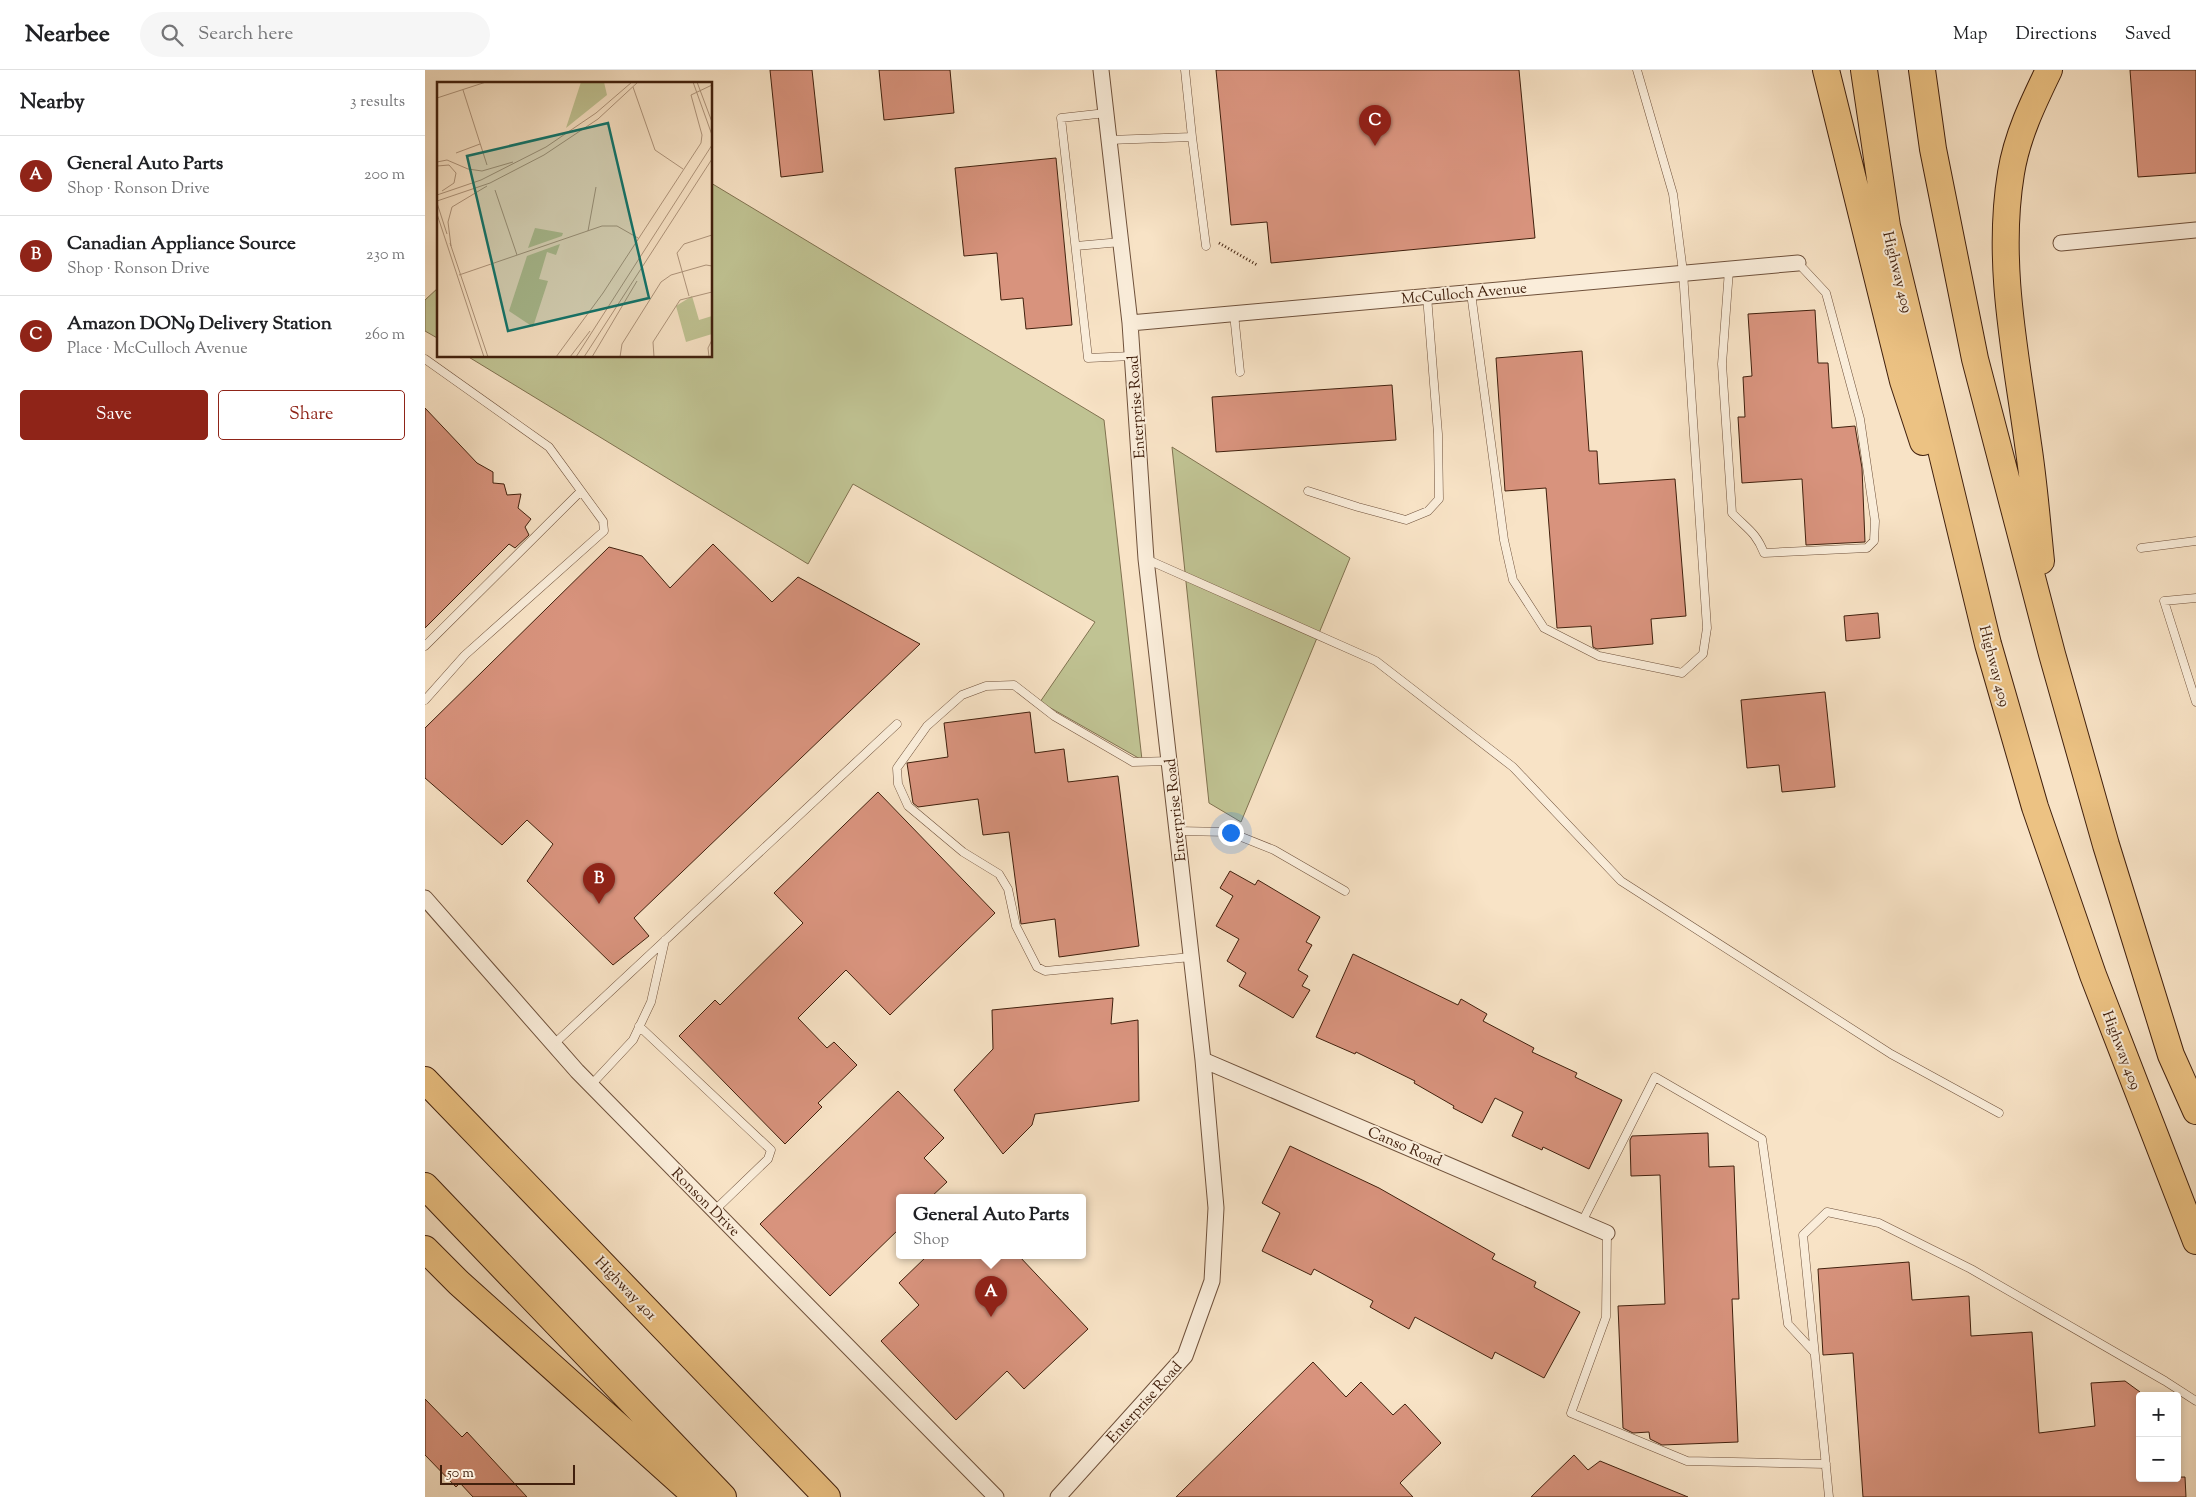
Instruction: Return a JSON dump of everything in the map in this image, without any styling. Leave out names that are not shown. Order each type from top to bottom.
[{"type":"highway","points":[[1826,70],[1903,381],[1988,644]]},
{"type":"highway","name":"Highway 409","points":[[1864,70],[1887,226],[1988,644],[2035,807],[2093,975],[2196,1241]]},
{"type":"highway","points":[[1923,70],[1933,149],[1975,359],[2052,654],[2106,845],[2171,1055],[2196,1111]]},
{"type":"highway","points":[[2049,70],[2027,114],[2011,172],[2006,230],[2008,309],[2028,446],[2052,654]]},
{"type":"highway","name":"Highway 401","points":[[425,1080],[827,1497]]},
{"type":"highway","points":[[425,1186],[723,1497]]},
{"type":"highway","points":[[425,1249],[459,1283],[697,1497]]},
{"type":"street","name":"Enterprise Road","points":[[1057,1497],[1185,1356],[1212,1281],[1217,1208],[1203,1060],[1146,559],[1130,323],[1101,70]]},
{"type":"street","points":[[2061,243],[2196,230]]},
{"type":"street","name":"McCulloch Avenue","points":[[1130,323],[1799,263]]},
{"type":"street","name":"Ronson Drive","points":[[425,898],[591,1085],[997,1497]]},
{"type":"street","name":"Canso Road","points":[[1203,1060],[1607,1233]]},
{"type":"lane","points":[[1185,70],[1206,246]]},
{"type":"lane","points":[[1471,293],[1504,540],[1513,580],[1544,628],[1599,656],[1682,673],[1703,654],[1707,628],[1683,272],[1673,194],[1637,70]]},
{"type":"lane","points":[[1106,113],[1061,118],[1088,358],[1132,356]]},
{"type":"lane","points":[[1109,140],[1193,137]]},
{"type":"lane","points":[[1076,246],[1121,242]]},
{"type":"lane","points":[[1729,270],[1722,364],[1733,513],[1758,539],[1763,553],[1867,548],[1874,541],[1875,521],[1859,419],[1826,294],[1799,263]]},
{"type":"lane","points":[[1308,491],[1406,520],[1428,511],[1439,499],[1438,434],[1427,296]]},
{"type":"lane","points":[[1234,314],[1240,372]]},
{"type":"lane","points":[[425,359],[549,447],[603,521],[604,530],[600,536],[465,656],[425,700]]},
{"type":"lane","points":[[425,646],[581,491]]},
{"type":"lane","points":[[2141,548],[2196,541]]},
{"type":"lane","points":[[1146,559],[1376,661],[1513,767],[1621,881],[1891,1054],[1999,1114]]},
{"type":"lane","points":[[2196,598],[2163,601],[2196,702]]},
{"type":"lane","points":[[1170,761],[1133,762],[1054,716],[1014,685],[986,686],[961,695],[927,726],[897,768],[898,784],[909,806],[963,852],[999,874],[1008,889],[1016,926],[1037,966],[1045,971],[1191,957]]},
{"type":"lane","points":[[554,1044],[897,724]]},
{"type":"lane","points":[[1177,831],[1229,832],[1274,850],[1345,891]]},
{"type":"lane","points":[[591,1085],[633,1040],[651,1002],[665,940]]},
{"type":"lane","points":[[639,1026],[771,1150],[769,1159],[715,1210]]},
{"type":"lane","points":[[1582,1222],[1655,1077],[1762,1139],[1788,1324],[1814,1352]]},
{"type":"lane","points":[[1829,1497],[1803,1235],[1827,1212],[1879,1223],[1971,1269],[2165,1381],[2196,1401]]},
{"type":"lane","points":[[1607,1233],[1606,1317],[1571,1413],[1687,1462],[1826,1464]]},
{"type":"path","points":[[1205,234],[1257,265]]},
{"type":"green space","points":[[713,184],[1104,420],[1142,760],[1040,702],[1095,622],[853,484],[808,564],[470,358],[713,358]]},
{"type":"green space","points":[[437,289],[437,338],[425,331],[425,300]]},
{"type":"green space","points":[[1172,447],[1350,558],[1241,822],[1209,803]]},
{"type":"building","points":[[770,70],[812,70],[823,172],[781,177]]},
{"type":"building","points":[[879,70],[950,70],[954,113],[884,120]]},
{"type":"building","points":[[1216,70],[1519,70],[1535,238],[1271,263],[1267,222],[1231,225]]},
{"type":"building","points":[[2130,70],[2196,70],[2196,173],[2138,177]]},
{"type":"building","points":[[1056,158],[1072,325],[1026,329],[1023,298],[1001,300],[997,253],[964,256],[955,168]]},
{"type":"building","points":[[1815,310],[1818,363],[1828,363],[1832,428],[1855,426],[1862,468],[1865,542],[1806,545],[1802,479],[1742,483],[1738,417],[1745,417],[1743,377],[1752,376],[1748,314]]},
{"type":"building","points":[[1582,351],[1589,451],[1597,451],[1599,484],[1675,479],[1686,616],[1651,619],[1653,644],[1597,649],[1593,647],[1591,626],[1557,628],[1546,488],[1505,491],[1496,358]]},
{"type":"building","points":[[1392,385],[1396,440],[1216,452],[1212,397]]},
{"type":"building","points":[[425,408],[477,463],[493,472],[493,483],[504,484],[507,495],[521,494],[518,508],[531,519],[525,527],[529,535],[515,548],[509,544],[425,628]]},
{"type":"building","points":[[713,544],[772,602],[798,577],[920,644],[634,918],[649,936],[613,965],[527,881],[553,844],[527,820],[502,845],[425,778],[425,728],[609,547],[642,556],[670,588]]},
{"type":"building","points":[[1878,613],[1880,638],[1846,641],[1844,616]]},
{"type":"building","points":[[1825,692],[1835,787],[1782,792],[1779,765],[1747,768],[1741,700]]},
{"type":"building","points":[[1030,712],[1035,753],[1064,749],[1068,782],[1118,776],[1139,946],[1059,957],[1055,919],[1021,924],[1009,832],[983,835],[978,799],[918,807],[913,803],[907,763],[948,757],[944,723]]},
{"type":"building","points":[[878,792],[995,913],[890,1015],[846,970],[798,1018],[827,1048],[834,1042],[857,1065],[818,1103],[822,1107],[785,1144],[679,1036],[715,1000],[720,1005],[803,923],[774,893]]},
{"type":"building","points":[[1230,871],[1255,885],[1258,880],[1320,917],[1306,942],[1312,945],[1298,970],[1308,976],[1302,986],[1310,990],[1293,1018],[1239,986],[1246,973],[1227,961],[1239,939],[1216,926],[1233,896],[1220,888]]},
{"type":"building","points":[[1353,954],[1458,1005],[1461,999],[1487,1014],[1483,1021],[1534,1048],[1532,1052],[1577,1073],[1575,1077],[1622,1100],[1589,1169],[1543,1147],[1542,1150],[1512,1136],[1523,1112],[1495,1098],[1482,1123],[1453,1108],[1454,1106],[1414,1083],[1415,1081],[1356,1052],[1355,1054],[1316,1037]]},
{"type":"building","points":[[1113,998],[1111,1024],[1138,1020],[1139,1101],[1035,1114],[1032,1125],[1003,1154],[954,1090],[993,1049],[992,1010]]},
{"type":"building","points":[[898,1091],[944,1138],[924,1158],[947,1182],[934,1194],[896,1194],[896,1232],[830,1296],[760,1224]]},
{"type":"building","points":[[1708,1133],[1709,1167],[1734,1166],[1739,1299],[1732,1299],[1738,1442],[1662,1445],[1650,1439],[1649,1432],[1633,1433],[1623,1428],[1618,1306],[1665,1304],[1660,1175],[1631,1176],[1630,1140],[1632,1136]]},
{"type":"building","points":[[1290,1146],[1379,1188],[1495,1254],[1492,1259],[1536,1282],[1534,1287],[1580,1312],[1544,1378],[1495,1352],[1492,1359],[1415,1317],[1409,1329],[1370,1307],[1373,1301],[1314,1269],[1311,1275],[1262,1251],[1280,1213],[1262,1203]]},
{"type":"building","points":[[924,1259],[1022,1259],[1088,1329],[1024,1389],[1007,1371],[956,1420],[881,1341],[919,1305],[899,1283]]},
{"type":"building","points":[[1909,1262],[1912,1300],[1969,1296],[1971,1336],[2032,1332],[2039,1433],[2095,1426],[2091,1383],[2125,1381],[2140,1392],[2136,1392],[2136,1482],[2181,1482],[2181,1477],[2185,1477],[2186,1497],[1863,1497],[1853,1353],[1823,1355],[1818,1269]]},
{"type":"building","points":[[1313,1362],[1346,1397],[1361,1382],[1393,1415],[1405,1404],[1441,1443],[1400,1483],[1413,1497],[1176,1497]]},
{"type":"building","points":[[425,1399],[462,1437],[467,1432],[527,1497],[473,1497],[460,1483],[456,1487],[425,1455]]},
{"type":"building","points":[[1574,1455],[1588,1470],[1600,1461],[1688,1497],[1531,1497]]},
{"type":"place","name":"Amazon DON9 Delivery Station","points":[[1375,146]]},
{"type":"place","name":"Canadian Appliance Source","points":[[599,904]]},
{"type":"place","name":"General Auto Parts","points":[[991,1317]]}]
